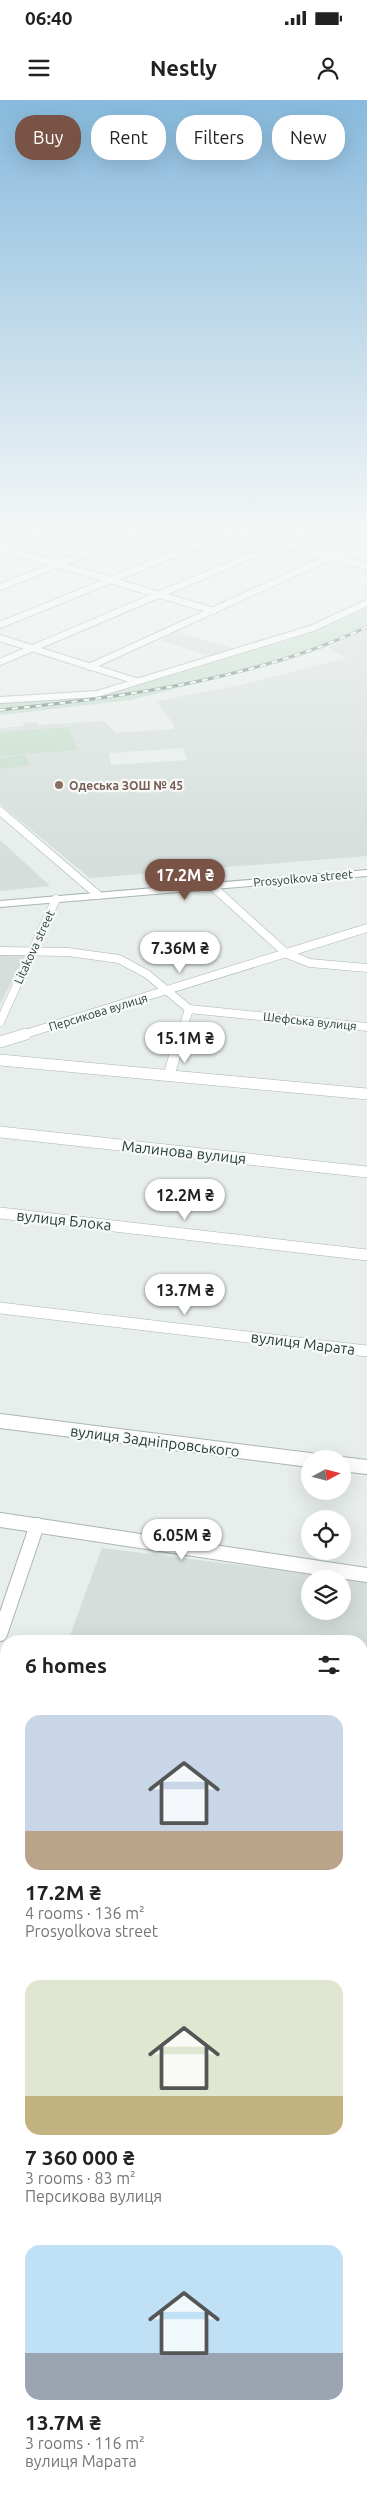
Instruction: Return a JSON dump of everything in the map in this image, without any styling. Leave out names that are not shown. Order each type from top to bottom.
[{"type":"street","points":[[19,644],[136,682]]},
{"type":"street","points":[[0,662],[40,644]]},
{"type":"street","points":[[90,667],[141,644]]},
{"type":"street","points":[[0,700],[97,694],[260,644]]},
{"type":"street","points":[[0,811],[98,895]]},
{"type":"street","name":"Prosyolkova street","points":[[0,904],[367,873]]},
{"type":"street","points":[[212,886],[287,954],[310,963],[367,968]]},
{"type":"street","name":"Litakova street","points":[[0,1022],[31,950],[56,899]]},
{"type":"street","name":"Персикова вулиця","points":[[0,1042],[367,928]]},
{"type":"street","points":[[0,950],[31,950],[102,956],[132,964],[168,990],[189,1010],[169,1075]]},
{"type":"street","name":"Шефська вулиця","points":[[189,1010],[367,1026]]},
{"type":"street","points":[[0,1060],[367,1094]]},
{"type":"street","name":"Малинова вулиця","points":[[0,1132],[367,1172]]},
{"type":"street","name":"вулиця Блока","points":[[0,1213],[367,1255]]},
{"type":"street","name":"вулиця Марата","points":[[0,1308],[367,1351]]},
{"type":"street","name":"вулиця Задніпровського","points":[[0,1421],[301,1459]]},
{"type":"street","points":[[351,1465],[367,1467]]},
{"type":"street","points":[[0,1520],[367,1575]]},
{"type":"street","points":[[0,1634],[37,1525]]},
{"type":"shaded area","points":[[173,644],[218,644],[235,649],[210,657]]},
{"type":"shaded area","points":[[267,644],[279,644],[268,648],[262,646]]},
{"type":"shaded area","points":[[335,644],[367,644],[367,856],[90,878],[0,804],[0,728],[23,726],[23,723],[37,722],[38,725],[104,721],[116,733],[174,729],[172,722],[156,701],[236,686],[346,658],[328,648]],"holes":[[[183,748],[187,760],[111,765],[109,753]]]},
{"type":"shaded area","points":[[0,840],[50,886],[0,891]]},
{"type":"shaded area","points":[[0,955],[25,955],[0,1005]]},
{"type":"shaded area","points":[[102,1548],[301,1573],[301,1620],[351,1620],[351,1579],[367,1581],[367,1635],[70,1635]]},
{"type":"green space","points":[[279,644],[333,644],[284,662],[131,700],[0,715],[0,701],[98,694],[262,646],[268,648]]},
{"type":"green space","points":[[69,727],[77,750],[0,756],[0,732]]},
{"type":"green space","points":[[25,755],[30,765],[0,769],[0,758]]},
{"type":"railway","points":[[0,710],[94,699],[187,684],[279,660],[326,644]]},
{"type":"place","name":"Одеська ЗОШ № 45","points":[[59,785]]}]
